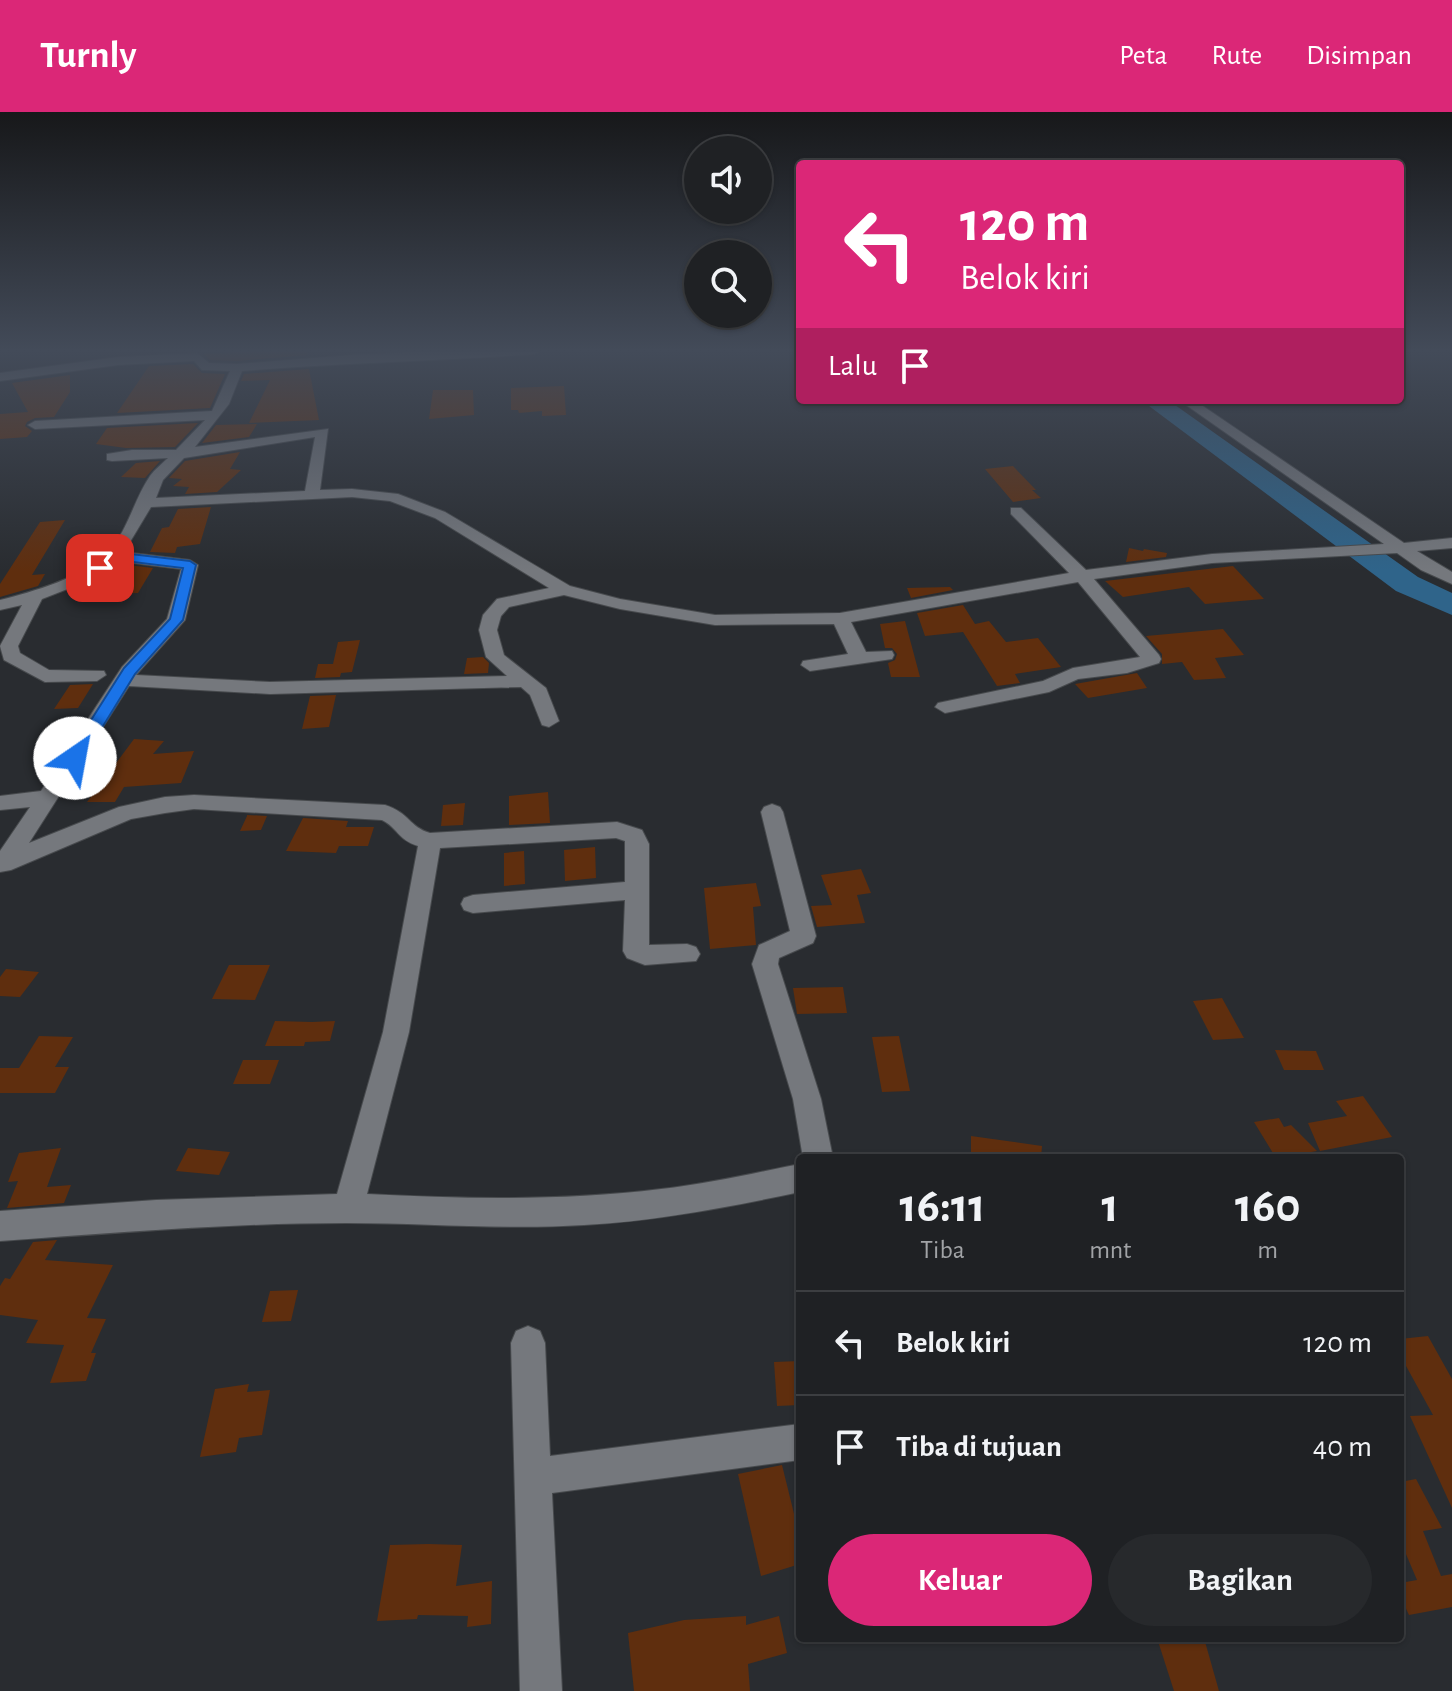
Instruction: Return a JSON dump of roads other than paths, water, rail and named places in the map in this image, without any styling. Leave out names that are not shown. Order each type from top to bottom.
[{"type":"street","points":[[35,425],[59,424]]},
{"type":"street","points":[[0,605],[35,596],[82,577],[114,556],[146,503],[156,478],[208,424]]},
{"type":"street","points":[[1219,424],[1400,549],[1452,579]]},
{"type":"street","points":[[112,457],[180,454],[323,432],[312,495]]},
{"type":"street","points":[[146,503],[352,493],[393,497],[421,507],[564,590],[620,604],[715,620],[840,618],[1176,562],[1400,549],[1452,543]]},
{"type":"street","points":[[945,707],[1049,686],[1073,674],[1149,661],[1150,653],[1083,577],[1016,511]]},
{"type":"street","points":[[2,866],[124,680],[176,620],[190,565],[114,556]]},
{"type":"street","points":[[549,721],[539,692],[495,657],[488,630],[492,615],[511,600],[564,590]]},
{"type":"street","points":[[35,596],[9,646],[11,656],[45,676],[97,675]]},
{"type":"street","points":[[840,618],[860,659]]},
{"type":"street","points":[[810,665],[885,655]]},
{"type":"street","points":[[124,680],[270,688],[525,681]]},
{"type":"street","points":[[0,803],[48,798]]},
{"type":"street","points":[[2,866],[127,812],[194,802],[385,813],[399,819],[404,831],[412,837],[430,841],[617,830],[628,833],[638,844],[636,951],[645,955],[687,954]]},
{"type":"street","points":[[772,812],[804,936],[768,952],[765,964],[807,1099],[817,1154]]},
{"type":"street","points":[[348,1208],[396,1032],[430,841]]},
{"type":"street","points":[[473,904],[637,890]]},
{"type":"street","points":[[0,1226],[156,1215],[348,1208],[457,1214],[600,1208],[662,1204],[796,1179]]},
{"type":"street","points":[[528,1343],[541,1691]]},
{"type":"street","points":[[532,1477],[796,1443]]},
{"type":"waterway","points":[[1186,424],[1407,584],[1452,605]]}]
